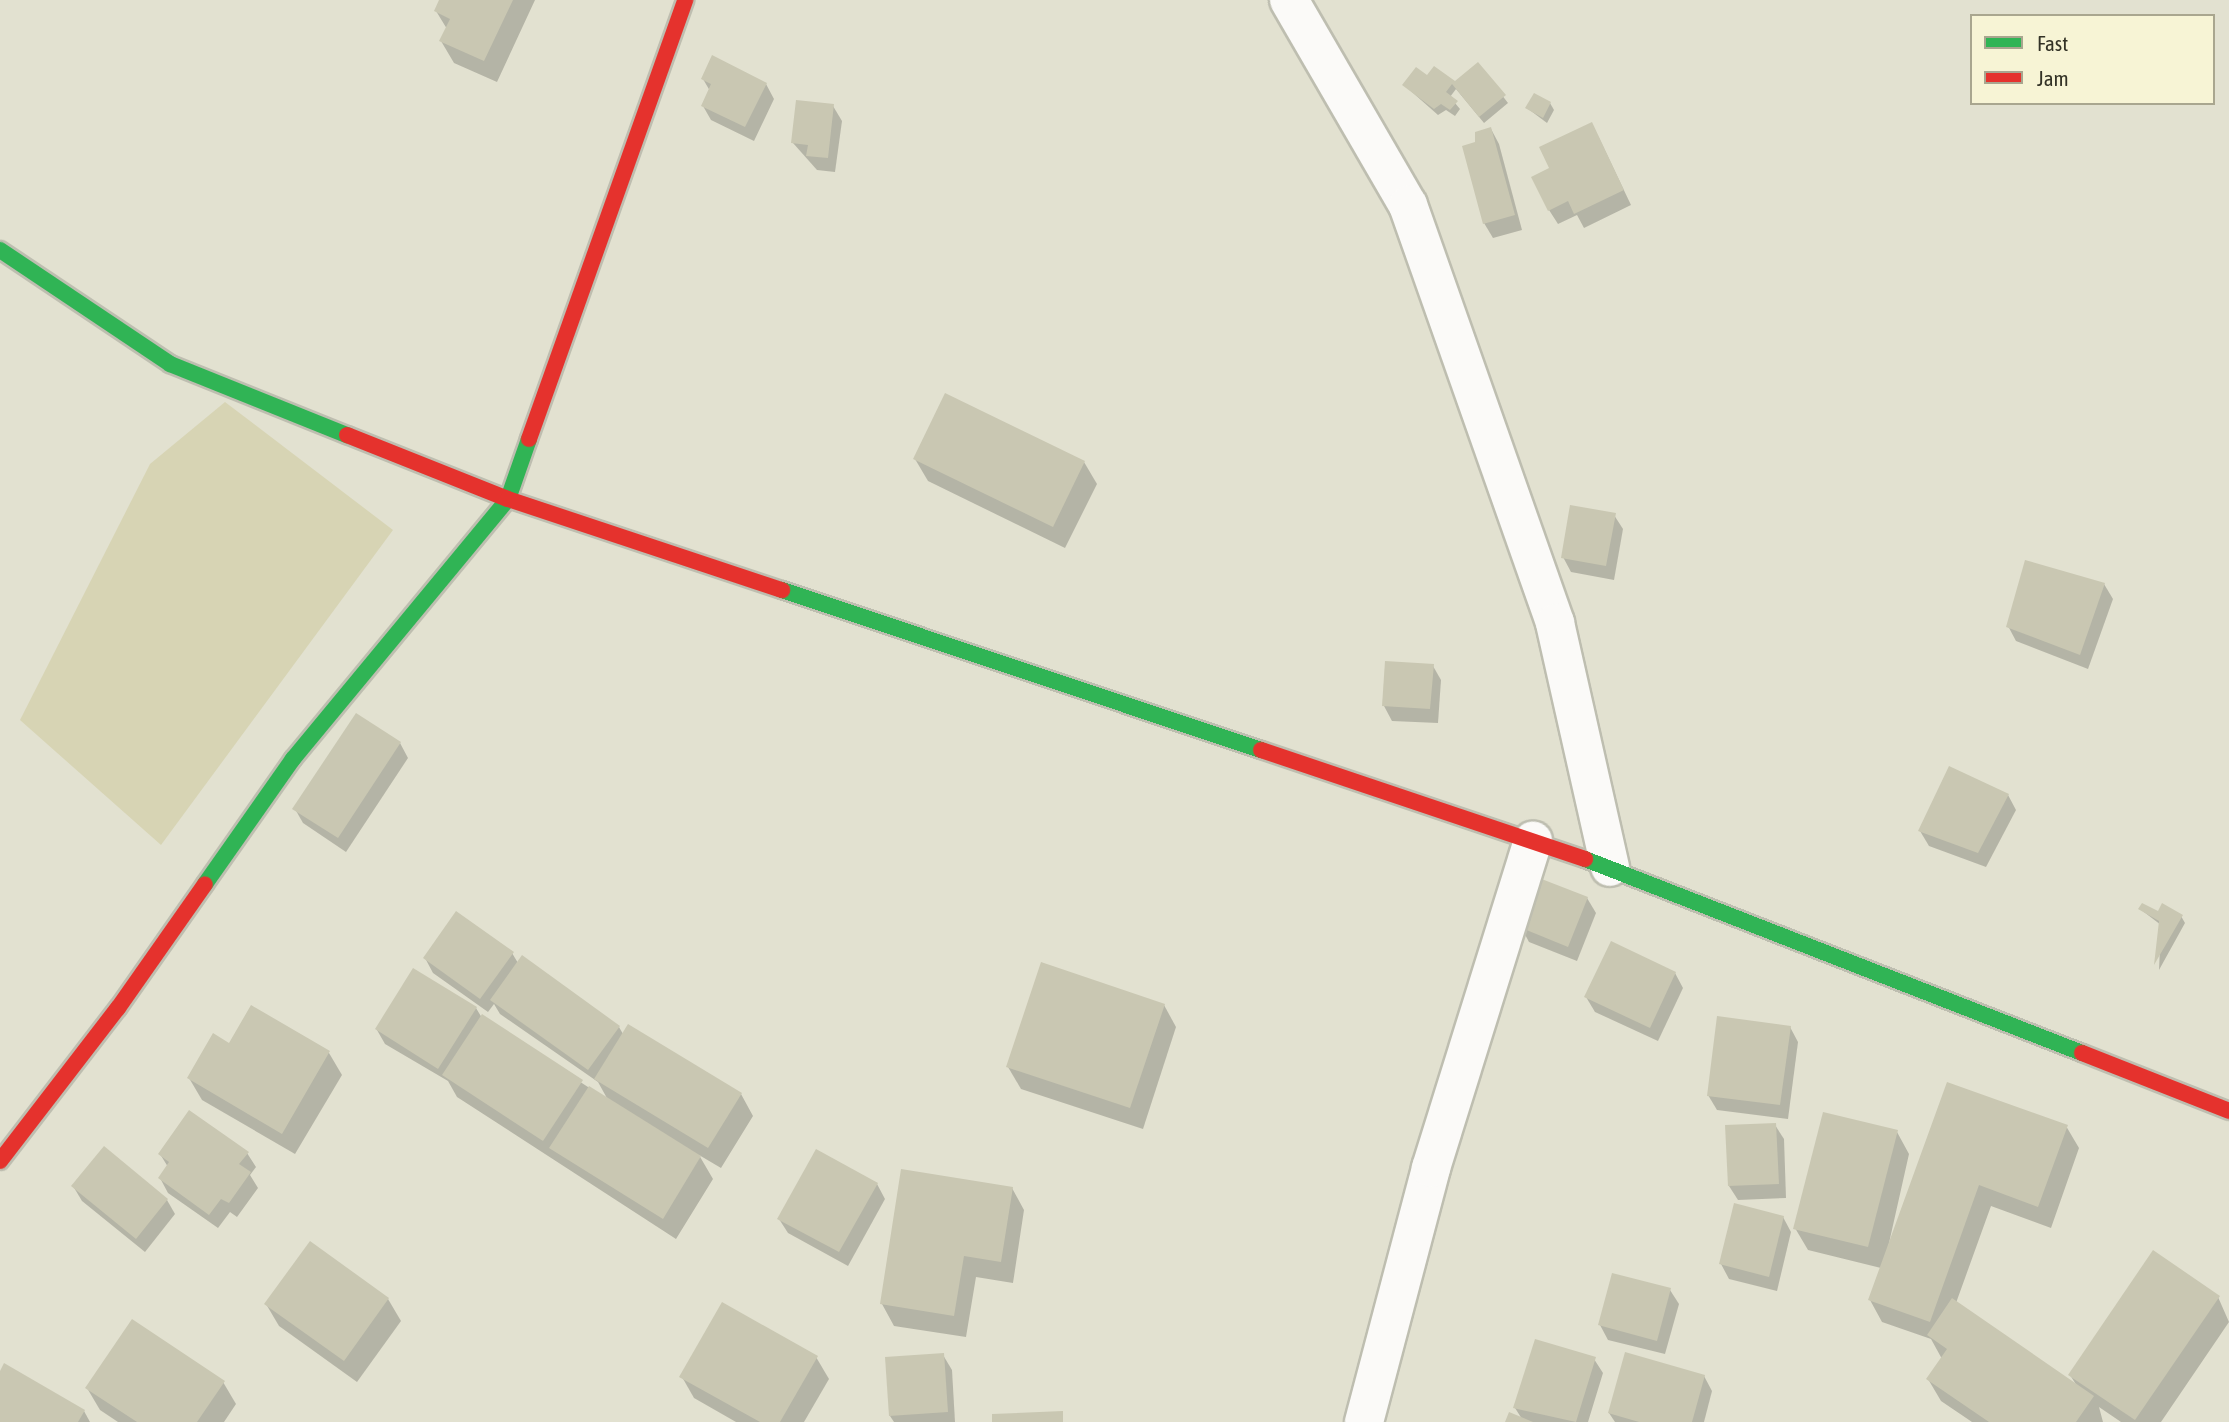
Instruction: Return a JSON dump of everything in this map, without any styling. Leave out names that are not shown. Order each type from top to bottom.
[{"type":"main road","points":[[0,1161],[118,1008],[293,759],[508,499],[685,0]]},
{"type":"main road","points":[[0,250],[170,364],[508,499],[1610,867],[2229,1111]]},
{"type":"street","points":[[1289,0],[1408,205],[1555,623],[1610,867]]},
{"type":"street","points":[[1364,1422],[1431,1168],[1533,841]]},
{"type":"shaded area","points":[[225,402],[393,530],[161,845],[20,720],[150,464]]},
{"type":"building","points":[[439,0],[513,0],[484,61],[439,41],[450,19],[434,11]]},
{"type":"building","points":[[712,55],[767,83],[745,127],[701,106],[711,84],[701,79]]},
{"type":"building","points":[[1478,62],[1506,95],[1479,117],[1452,84],[1446,92],[1458,101],[1450,110],[1441,104],[1434,109],[1402,85],[1416,67],[1427,75],[1434,66],[1455,81]]},
{"type":"building","points":[[1534,93],[1551,102],[1543,118],[1525,108]]},
{"type":"building","points":[[796,100],[834,104],[828,158],[806,156],[808,145],[791,143]]},
{"type":"building","points":[[1592,122],[1624,190],[1574,214],[1568,201],[1548,211],[1531,177],[1549,168],[1539,147]]},
{"type":"building","points":[[1491,127],[1515,215],[1483,224],[1462,146],[1475,142],[1475,132]]},
{"type":"building","points":[[945,393],[1085,461],[1053,527],[913,459]]},
{"type":"building","points":[[1570,505],[1616,513],[1606,566],[1561,558]]},
{"type":"building","points":[[2025,560],[2105,583],[2080,655],[2006,627]]},
{"type":"building","points":[[1385,661],[1434,664],[1430,709],[1382,706]]},
{"type":"building","points":[[356,713],[401,742],[338,838],[292,809]]},
{"type":"building","points":[[1949,766],[2009,794],[1978,853],[1918,831]]},
{"type":"building","points":[[1539,878],[1588,897],[1568,947],[1519,927]]},
{"type":"building","points":[[2142,903],[2158,911],[2162,903],[2183,915],[2154,965],[2159,921],[2138,909]]},
{"type":"building","points":[[456,911],[514,952],[480,999],[423,958]]},
{"type":"building","points":[[1611,941],[1676,972],[1650,1028],[1584,997]]},
{"type":"building","points":[[522,955],[620,1026],[588,1070],[490,1000]]},
{"type":"building","points":[[1041,962],[1165,1004],[1130,1108],[1006,1067]]},
{"type":"building","points":[[413,968],[477,1007],[438,1069],[375,1029]]},
{"type":"building","points":[[251,1005],[330,1051],[282,1134],[187,1078],[213,1033],[229,1043]]},
{"type":"building","points":[[482,1014],[583,1080],[543,1141],[442,1075]]},
{"type":"building","points":[[1717,1016],[1791,1026],[1780,1105],[1707,1096]]},
{"type":"building","points":[[628,1024],[742,1093],[708,1148],[594,1079]]},
{"type":"building","points":[[1947,1082],[2068,1125],[2038,1207],[1979,1185],[1930,1322],[1868,1300]]},
{"type":"building","points":[[589,1086],[701,1156],[663,1219],[549,1148]]},
{"type":"building","points":[[189,1110],[249,1152],[239,1164],[251,1172],[229,1203],[221,1199],[209,1215],[158,1178],[169,1162],[158,1154]]},
{"type":"building","points":[[1823,1112],[1898,1130],[1868,1247],[1793,1229]]},
{"type":"building","points":[[1776,1123],[1779,1184],[1728,1186],[1725,1125]]},
{"type":"building","points":[[104,1146],[168,1199],[136,1239],[71,1186]]},
{"type":"building","points":[[816,1149],[878,1183],[839,1252],[777,1219]]},
{"type":"building","points":[[901,1169],[1013,1187],[1001,1262],[964,1256],[954,1316],[880,1304]]},
{"type":"building","points":[[1734,1203],[1784,1216],[1769,1277],[1719,1264]]},
{"type":"building","points":[[310,1241],[389,1298],[344,1361],[264,1304]]},
{"type":"building","points":[[2153,1250],[2220,1296],[2135,1420],[2068,1375]]},
{"type":"building","points":[[1612,1273],[1671,1288],[1657,1341],[1598,1325]]},
{"type":"building","points":[[1952,1298],[2094,1396],[2076,1422],[1989,1422],[1926,1379],[1947,1349],[1927,1335]]},
{"type":"building","points":[[722,1302],[818,1356],[780,1422],[760,1422],[679,1377]]},
{"type":"building","points":[[132,1319],[225,1381],[197,1422],[137,1422],[85,1388]]},
{"type":"building","points":[[1535,1339],[1596,1357],[1576,1422],[1513,1408]]},
{"type":"building","points":[[1625,1352],[1705,1375],[1692,1422],[1639,1422],[1608,1413]]},
{"type":"building","points":[[944,1353],[948,1412],[889,1416],[885,1357]]},
{"type":"building","points":[[4,1363],[85,1410],[78,1422],[0,1422],[0,1371]]},
{"type":"building","points":[[1063,1411],[1063,1422],[992,1422],[992,1414]]},
{"type":"building","points":[[1509,1412],[1533,1422],[1505,1422]]},
{"type":"traffic: fast","points":[[0,250],[170,364],[347,435]]},
{"type":"traffic: fast","points":[[205,884],[293,759],[508,499],[529,439]]},
{"type":"traffic: fast","points":[[782,590],[1261,750]]},
{"type":"traffic: fast","points":[[1585,859],[2082,1053]]},
{"type":"traffic: jam","points":[[529,439],[685,0]]},
{"type":"traffic: jam","points":[[347,435],[508,499],[782,590]]},
{"type":"traffic: jam","points":[[1261,750],[1585,859]]},
{"type":"traffic: jam","points":[[0,1161],[118,1008],[205,884]]},
{"type":"traffic: jam","points":[[2082,1053],[2229,1111]]}]
